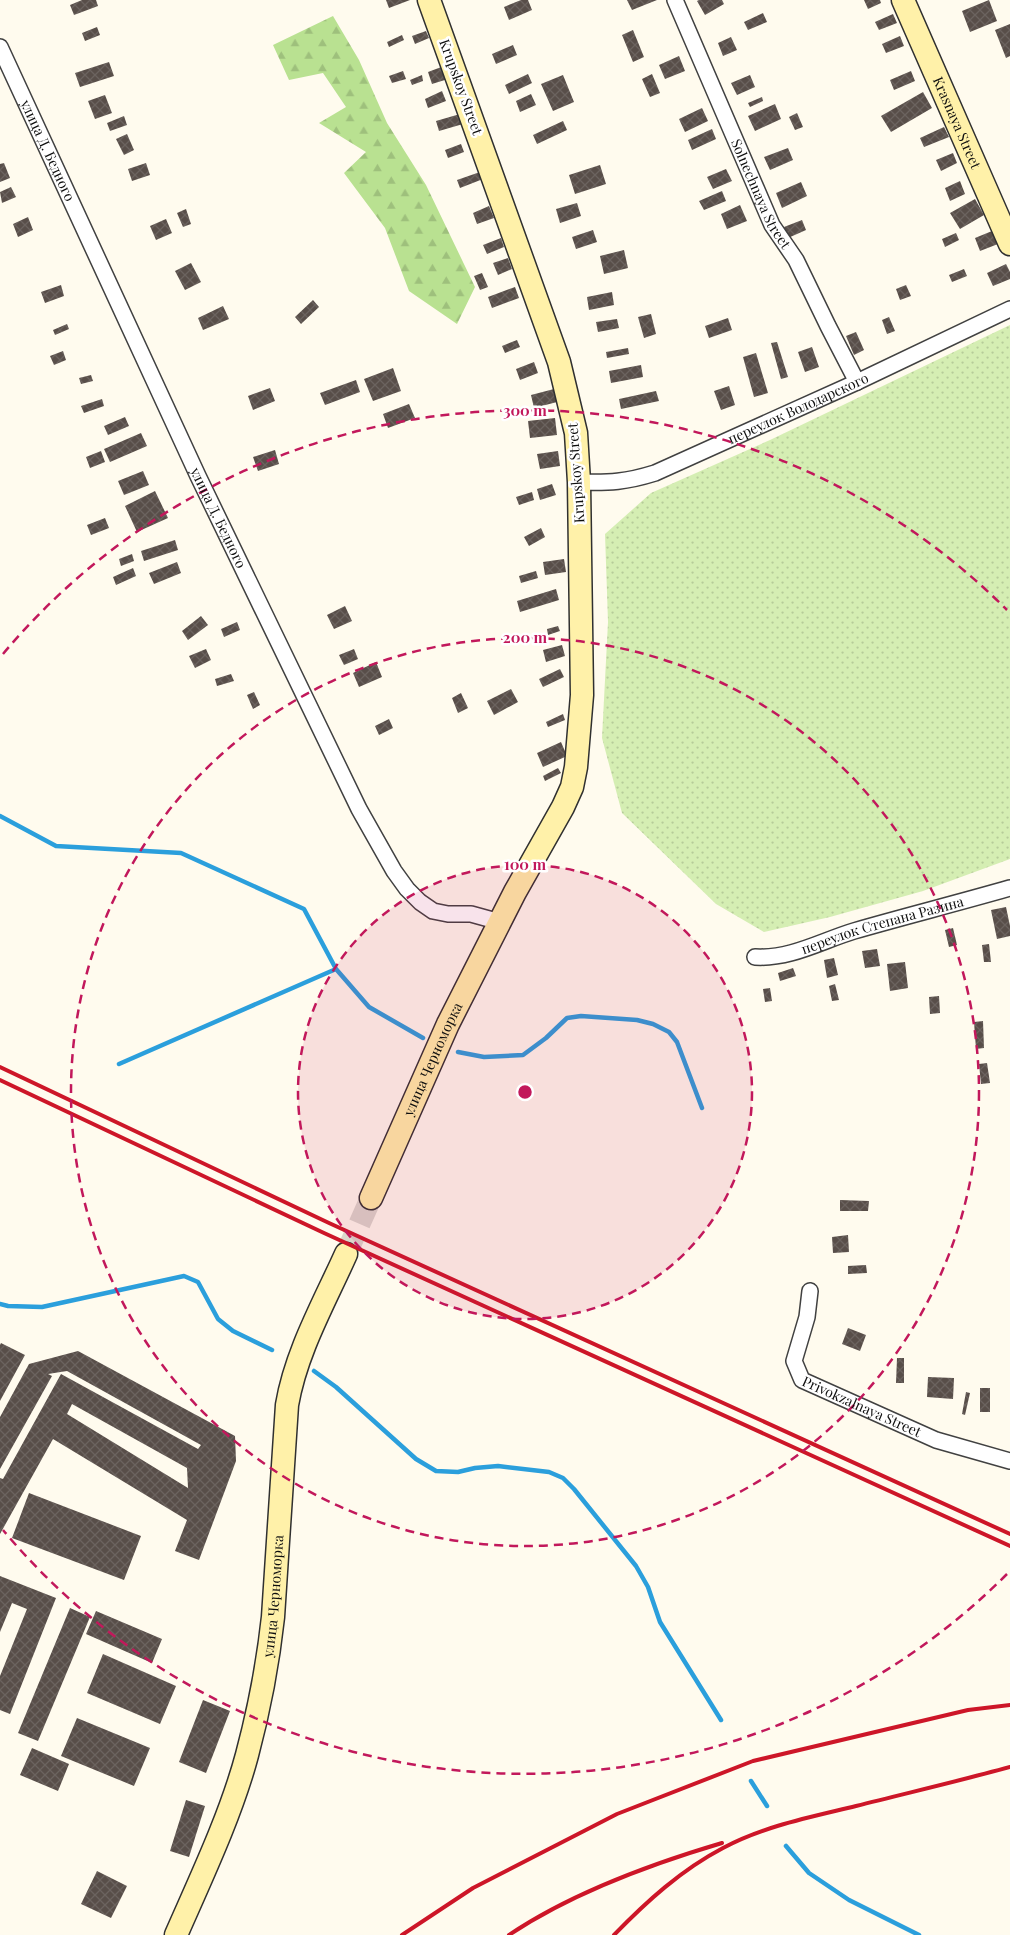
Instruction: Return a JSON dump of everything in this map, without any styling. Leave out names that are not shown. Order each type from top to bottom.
[{"type":"street","name":"Krupskoy Street","points":[[429,0],[559,362],[576,433],[579,482],[582,695],[576,767],[572,787],[563,806],[526,870],[500,922]]},
{"type":"street","name":"Solnechnaya Street","points":[[674,0],[772,225],[796,260],[857,382]]},
{"type":"street","name":"Krasnaya Street","points":[[903,0],[1010,244]]},
{"type":"street","name":"улица Д. Бедного","points":[[0,47],[198,476],[359,809],[394,871],[407,889],[420,902],[433,911],[448,914],[472,914],[500,922]]},
{"type":"street","name":"переулок Володарского","points":[[579,482],[612,483],[655,473],[857,382],[1010,308]]},
{"type":"street","name":"переулок Степана Разина","points":[[755,958],[771,958],[791,954],[852,932],[1010,888]]},
{"type":"street","name":"улица Черноморка","points":[[371,1198],[448,1024],[500,922]]},
{"type":"street","name":"улица Черноморка","points":[[176,1935],[204,1871],[247,1756],[270,1651],[274,1617],[287,1405],[291,1384],[308,1337],[346,1254]]},
{"type":"street","name":"Privokzalnaya Street","points":[[810,1291],[807,1317],[794,1361],[802,1380],[936,1440],[1010,1461]]},
{"type":"green space","points":[[333,16],[359,60],[387,123],[426,185],[475,287],[457,324],[409,291],[385,228],[344,173],[366,152],[319,123],[346,107],[323,73],[289,80],[273,45]]},
{"type":"green space","points":[[1010,325],[1010,859],[923,891],[830,917],[764,932],[716,904],[622,813],[602,738],[608,622],[605,534],[651,493],[770,440]]},
{"type":"building","points":[[82,0],[96,0],[98,6],[74,15],[70,5]]},
{"type":"building","points":[[386,0],[410,0],[389,8]]},
{"type":"building","points":[[521,0],[528,0],[532,10],[509,20],[504,7]]},
{"type":"building","points":[[627,0],[657,0],[632,10]]},
{"type":"building","points":[[722,0],[724,4],[705,15],[697,1]]},
{"type":"building","points":[[864,0],[880,0],[881,3],[868,9]]},
{"type":"building","points":[[989,0],[997,21],[970,32],[962,11]]},
{"type":"building","points":[[763,13],[767,22],[748,30],[744,22]]},
{"type":"building","points":[[893,14],[897,23],[879,30],[875,22]]},
{"type":"building","points":[[1010,24],[1010,56],[1006,58],[995,30]]},
{"type":"building","points":[[97,27],[100,35],[85,41],[82,33]]},
{"type":"building","points":[[633,30],[644,57],[633,62],[622,35]]},
{"type":"building","points":[[426,31],[429,38],[415,44],[412,36]]},
{"type":"building","points":[[402,35],[404,40],[389,47],[387,42]]},
{"type":"building","points":[[900,36],[904,46],[886,53],[882,44]]},
{"type":"building","points":[[731,37],[737,50],[723,56],[718,43]]},
{"type":"building","points":[[513,45],[517,55],[496,64],[492,54]]},
{"type":"building","points":[[679,56],[685,71],[665,79],[659,65]]},
{"type":"building","points":[[109,62],[114,76],[80,87],[75,73]]},
{"type":"building","points":[[444,66],[448,79],[432,84],[428,72]]},
{"type":"building","points":[[403,71],[406,79],[392,83],[389,76]]},
{"type":"building","points":[[911,71],[915,81],[894,90],[890,80]]},
{"type":"building","points":[[528,74],[532,83],[509,94],[505,85]]},
{"type":"building","points":[[652,74],[660,93],[650,97],[642,79]]},
{"type":"building","points":[[422,75],[423,81],[412,85],[410,80]]},
{"type":"building","points":[[563,75],[574,102],[553,111],[541,84]]},
{"type":"building","points":[[750,75],[755,87],[737,95],[731,83]]},
{"type":"building","points":[[442,91],[446,101],[428,108],[425,99]]},
{"type":"building","points":[[923,92],[932,108],[891,132],[881,116]]},
{"type":"building","points":[[531,94],[536,105],[520,112],[516,101]]},
{"type":"building","points":[[105,95],[112,113],[95,119],[88,101]]},
{"type":"building","points":[[762,97],[763,101],[750,107],[748,103]]},
{"type":"building","points":[[775,104],[781,119],[755,131],[748,116]]},
{"type":"building","points":[[702,108],[708,121],[685,132],[679,119]]},
{"type":"building","points":[[797,113],[803,127],[795,130],[789,117]]},
{"type":"building","points":[[460,114],[463,124],[439,131],[436,121]]},
{"type":"building","points":[[124,116],[127,125],[110,131],[107,123]]},
{"type":"building","points":[[563,121],[567,130],[537,144],[533,135]]},
{"type":"building","points":[[944,127],[949,137],[924,147],[920,138]]},
{"type":"building","points":[[712,129],[716,139],[692,150],[688,140]]},
{"type":"building","points":[[127,134],[134,150],[124,155],[116,139]]},
{"type":"building","points":[[461,144],[464,152],[448,158],[445,150]]},
{"type":"building","points":[[788,148],[793,160],[770,170],[764,157]]},
{"type":"building","points":[[953,153],[957,163],[941,171],[936,160]]},
{"type":"building","points":[[4,163],[10,178],[0,182],[0,164]]},
{"type":"building","points":[[146,163],[150,175],[132,181],[128,169]]},
{"type":"building","points":[[600,165],[606,184],[575,194],[569,175]]},
{"type":"building","points":[[726,169],[732,181],[713,189],[707,177]]},
{"type":"building","points":[[480,172],[483,179],[460,188],[457,180]]},
{"type":"building","points":[[960,181],[965,194],[950,201],[945,188]]},
{"type":"building","points":[[801,182],[807,196],[782,208],[776,193]]},
{"type":"building","points":[[11,187],[16,197],[2,203],[0,192]]},
{"type":"building","points":[[722,191],[726,201],[704,210],[699,201]]},
{"type":"building","points":[[975,199],[984,215],[960,229],[950,213]]},
{"type":"building","points":[[577,203],[581,216],[560,223],[556,209]]},
{"type":"building","points":[[740,205],[747,221],[727,229],[721,214]]},
{"type":"building","points":[[489,206],[494,218],[477,224],[473,213]]},
{"type":"building","points":[[186,209],[191,224],[183,227],[177,213]]},
{"type":"building","points":[[28,217],[33,230],[18,237],[13,224]]},
{"type":"building","points":[[166,219],[172,233],[156,240],[150,226]]},
{"type":"building","points":[[802,220],[806,230],[788,238],[784,227]]},
{"type":"building","points":[[593,230],[597,242],[576,249],[572,237]]},
{"type":"building","points":[[992,231],[998,244],[980,251],[975,238]]},
{"type":"building","points":[[956,233],[959,240],[945,247],[942,239]]},
{"type":"building","points":[[501,238],[504,247],[487,254],[483,245]]},
{"type":"building","points":[[624,250],[628,268],[604,274],[600,256]]},
{"type":"building","points":[[508,258],[512,269],[498,275],[493,263]]},
{"type":"building","points":[[191,263],[201,282],[185,290],[175,271]]},
{"type":"building","points":[[1006,264],[1010,272],[1010,279],[993,286],[987,273]]},
{"type":"building","points":[[964,269],[967,276],[952,282],[949,275]]},
{"type":"building","points":[[482,273],[488,287],[480,290],[474,276]]},
{"type":"building","points":[[61,285],[64,296],[45,303],[41,292]]},
{"type":"building","points":[[906,285],[911,296],[900,300],[896,289]]},
{"type":"building","points":[[515,287],[519,298],[492,308],[488,297]]},
{"type":"building","points":[[612,292],[614,305],[589,310],[587,297]]},
{"type":"building","points":[[313,300],[319,307],[301,324],[295,317]]},
{"type":"building","points":[[223,306],[229,319],[203,330],[198,318]]},
{"type":"building","points":[[651,314],[656,334],[644,338],[638,317]]},
{"type":"building","points":[[889,317],[895,331],[887,334],[882,320]]},
{"type":"building","points":[[728,318],[732,330],[709,338],[705,326]]},
{"type":"building","points":[[617,319],[619,328],[598,332],[596,322]]},
{"type":"building","points":[[67,324],[69,329],[55,335],[53,330]]},
{"type":"building","points":[[856,332],[864,350],[854,355],[846,336]]},
{"type":"building","points":[[517,340],[520,347],[505,353],[502,346]]},
{"type":"building","points":[[777,342],[788,377],[781,379],[771,343]]},
{"type":"building","points":[[812,347],[819,367],[805,372],[798,352]]},
{"type":"building","points":[[628,348],[629,354],[607,358],[606,352]]},
{"type":"building","points":[[63,351],[66,360],[54,365],[50,356]]},
{"type":"building","points":[[756,353],[768,393],[754,397],[743,357]]},
{"type":"building","points":[[534,362],[538,373],[520,380],[516,369]]},
{"type":"building","points":[[641,365],[643,377],[611,383],[609,371]]},
{"type":"building","points":[[393,368],[401,391],[373,401],[364,379]]},
{"type":"building","points":[[91,375],[93,381],[81,384],[79,378]]},
{"type":"building","points":[[356,380],[360,392],[325,405],[320,393]]},
{"type":"building","points":[[729,386],[735,405],[721,410],[714,391]]},
{"type":"building","points":[[270,388],[275,401],[253,410],[248,396]]},
{"type":"building","points":[[554,389],[557,402],[534,408],[531,395]]},
{"type":"building","points":[[656,391],[659,401],[621,409],[619,399]]},
{"type":"building","points":[[102,399],[104,406],[84,413],[81,406]]},
{"type":"building","points":[[409,404],[415,418],[388,428],[383,414]]},
{"type":"building","points":[[125,417],[129,426],[108,435],[104,426]]},
{"type":"building","points":[[555,418],[557,435],[530,438],[528,421]]},
{"type":"building","points":[[141,433],[147,446],[110,462],[104,449]]},
{"type":"building","points":[[275,450],[279,464],[258,471],[253,457]]},
{"type":"building","points":[[101,451],[105,462],[90,468],[86,457]]},
{"type":"building","points":[[558,451],[560,466],[540,469],[537,454]]},
{"type":"building","points":[[143,471],[149,485],[124,495],[118,481]]},
{"type":"building","points":[[552,484],[556,495],[540,500],[537,489]]},
{"type":"building","points":[[155,491],[168,518],[137,532],[125,506]]},
{"type":"building","points":[[532,492],[534,500],[519,505],[516,497]]},
{"type":"building","points":[[105,518],[109,528],[91,535],[87,525]]},
{"type":"building","points":[[541,528],[545,537],[529,546],[524,537]]},
{"type":"building","points":[[175,540],[178,550],[144,561],[141,551]]},
{"type":"building","points":[[132,554],[134,561],[121,566],[119,559]]},
{"type":"building","points":[[564,559],[566,572],[545,575],[543,562]]},
{"type":"building","points":[[177,562],[181,573],[154,584],[149,573]]},
{"type":"building","points":[[133,568],[136,576],[116,585],[113,577]]},
{"type":"building","points":[[536,571],[538,578],[521,583],[519,576]]},
{"type":"building","points":[[556,589],[559,600],[520,612],[517,601]]},
{"type":"building","points":[[345,606],[352,621],[334,629],[327,615]]},
{"type":"building","points":[[201,616],[208,625],[188,640],[182,631]]},
{"type":"building","points":[[237,622],[240,630],[224,637],[221,629]]},
{"type":"building","points":[[558,626],[560,631],[548,635],[547,629]]},
{"type":"building","points":[[562,645],[565,656],[546,662],[543,650]]},
{"type":"building","points":[[206,649],[211,660],[195,668],[189,656]]},
{"type":"building","points":[[354,649],[358,659],[344,665],[339,655]]},
{"type":"building","points":[[376,662],[382,677],[359,687],[353,673]]},
{"type":"building","points":[[560,669],[564,677],[543,687],[539,679]]},
{"type":"building","points":[[231,674],[234,681],[217,686],[215,679]]},
{"type":"building","points":[[511,689],[518,702],[494,715],[487,701]]},
{"type":"building","points":[[254,692],[260,705],[253,709],[247,695]]},
{"type":"building","points":[[461,693],[468,708],[458,713],[452,698]]},
{"type":"building","points":[[563,714],[565,720],[548,727],[546,722]]},
{"type":"building","points":[[389,719],[393,728],[379,735],[375,726]]},
{"type":"building","points":[[561,742],[567,756],[543,767],[537,753]]},
{"type":"building","points":[[558,768],[561,773],[545,781],[543,776]]},
{"type":"building","points":[[1006,907],[1010,936],[997,939],[991,910]]},
{"type":"building","points":[[953,928],[957,945],[949,947],[945,930]]},
{"type":"building","points":[[989,944],[991,962],[984,962],[982,945]]},
{"type":"building","points":[[877,949],[880,966],[865,968],[862,951]]},
{"type":"building","points":[[834,958],[838,975],[827,978],[824,960]]},
{"type":"building","points":[[905,962],[908,988],[890,991],[887,964]]},
{"type":"building","points":[[793,968],[796,976],[780,981],[778,973]]},
{"type":"building","points":[[835,984],[839,1000],[832,1001],[829,986]]},
{"type":"building","points":[[770,988],[772,1001],[765,1002],[763,989]]},
{"type":"building","points":[[939,996],[940,1013],[930,1014],[929,997]]},
{"type":"building","points":[[983,1021],[984,1048],[976,1049],[974,1022]]},
{"type":"building","points":[[987,1063],[990,1083],[981,1084],[979,1064]]},
{"type":"building","points":[[840,1200],[869,1201],[868,1211],[840,1211]]},
{"type":"building","points":[[848,1235],[849,1252],[833,1253],[832,1237]]},
{"type":"building","points":[[866,1265],[867,1273],[848,1274],[848,1266]]},
{"type":"building","points":[[848,1328],[866,1335],[860,1351],[842,1344]]},
{"type":"building","points":[[1,1343],[25,1355],[0,1401],[0,1345]]},
{"type":"building","points":[[78,1351],[235,1436],[236,1461],[199,1560],[175,1551],[187,1520],[53,1439],[0,1534],[0,1478],[3,1479],[61,1374],[198,1449],[201,1445],[67,1371],[48,1374],[52,1376],[0,1469],[0,1417],[29,1364]],"holes":[[[72,1404],[187,1468],[188,1488],[67,1414]]]},
{"type":"building","points":[[897,1358],[904,1358],[904,1383],[896,1383]]},
{"type":"building","points":[[928,1377],[954,1378],[953,1399],[927,1397]]},
{"type":"building","points":[[980,1388],[990,1388],[990,1412],[980,1412]]},
{"type":"building","points":[[966,1392],[970,1393],[965,1415],[962,1414]]},
{"type":"building","points":[[29,1493],[141,1536],[124,1580],[12,1538]]},
{"type":"building","points":[[0,1576],[56,1598],[10,1714],[0,1710],[0,1676],[27,1609],[12,1603],[0,1632]]},
{"type":"building","points":[[70,1608],[90,1617],[38,1741],[18,1733]]},
{"type":"building","points":[[96,1611],[162,1639],[152,1663],[86,1634]]},
{"type":"building","points":[[103,1654],[176,1686],[160,1724],[87,1693]]},
{"type":"building","points":[[203,1700],[230,1711],[206,1773],[179,1762]]},
{"type":"building","points":[[77,1718],[150,1748],[134,1786],[61,1756]]},
{"type":"building","points":[[32,1748],[69,1764],[58,1791],[20,1775]]},
{"type":"building","points":[[186,1800],[205,1806],[189,1857],[170,1851]]},
{"type":"building","points":[[97,1871],[127,1886],[111,1918],[81,1904]]},
{"type":"waterway","points":[[0,816],[56,846],[181,853],[304,909],[336,969],[369,1007],[423,1038]]},
{"type":"waterway","points":[[119,1064],[336,969]]},
{"type":"waterway","points":[[458,1052],[484,1057],[523,1055],[546,1038],[567,1018],[581,1016],[637,1020],[653,1024],[669,1032],[677,1042],[702,1108]]},
{"type":"waterway","points":[[0,1304],[42,1307],[184,1276],[198,1282],[218,1319],[233,1331],[272,1350]]},
{"type":"waterway","points":[[314,1371],[336,1387],[416,1459],[436,1471],[458,1472],[498,1466],[549,1472],[563,1478],[636,1566],[648,1587],[660,1622],[721,1720]]},
{"type":"waterway","points":[[751,1781],[767,1806]]},
{"type":"waterway","points":[[786,1846],[809,1873],[849,1900],[919,1935]]},
{"type":"tunnel","points":[[346,1254],[371,1198]]},
{"type":"railway","points":[[0,1067],[329,1223],[1010,1534]]},
{"type":"railway","points":[[0,1080],[324,1233],[1010,1546]]},
{"type":"railway","points":[[402,1935],[473,1888],[617,1814],[753,1761],[968,1710],[1010,1705]]},
{"type":"railway","points":[[614,1935],[678,1876],[739,1840],[788,1823],[1010,1767]]},
{"type":"railway","points":[[509,1935],[584,1893],[667,1860],[722,1843]]}]
